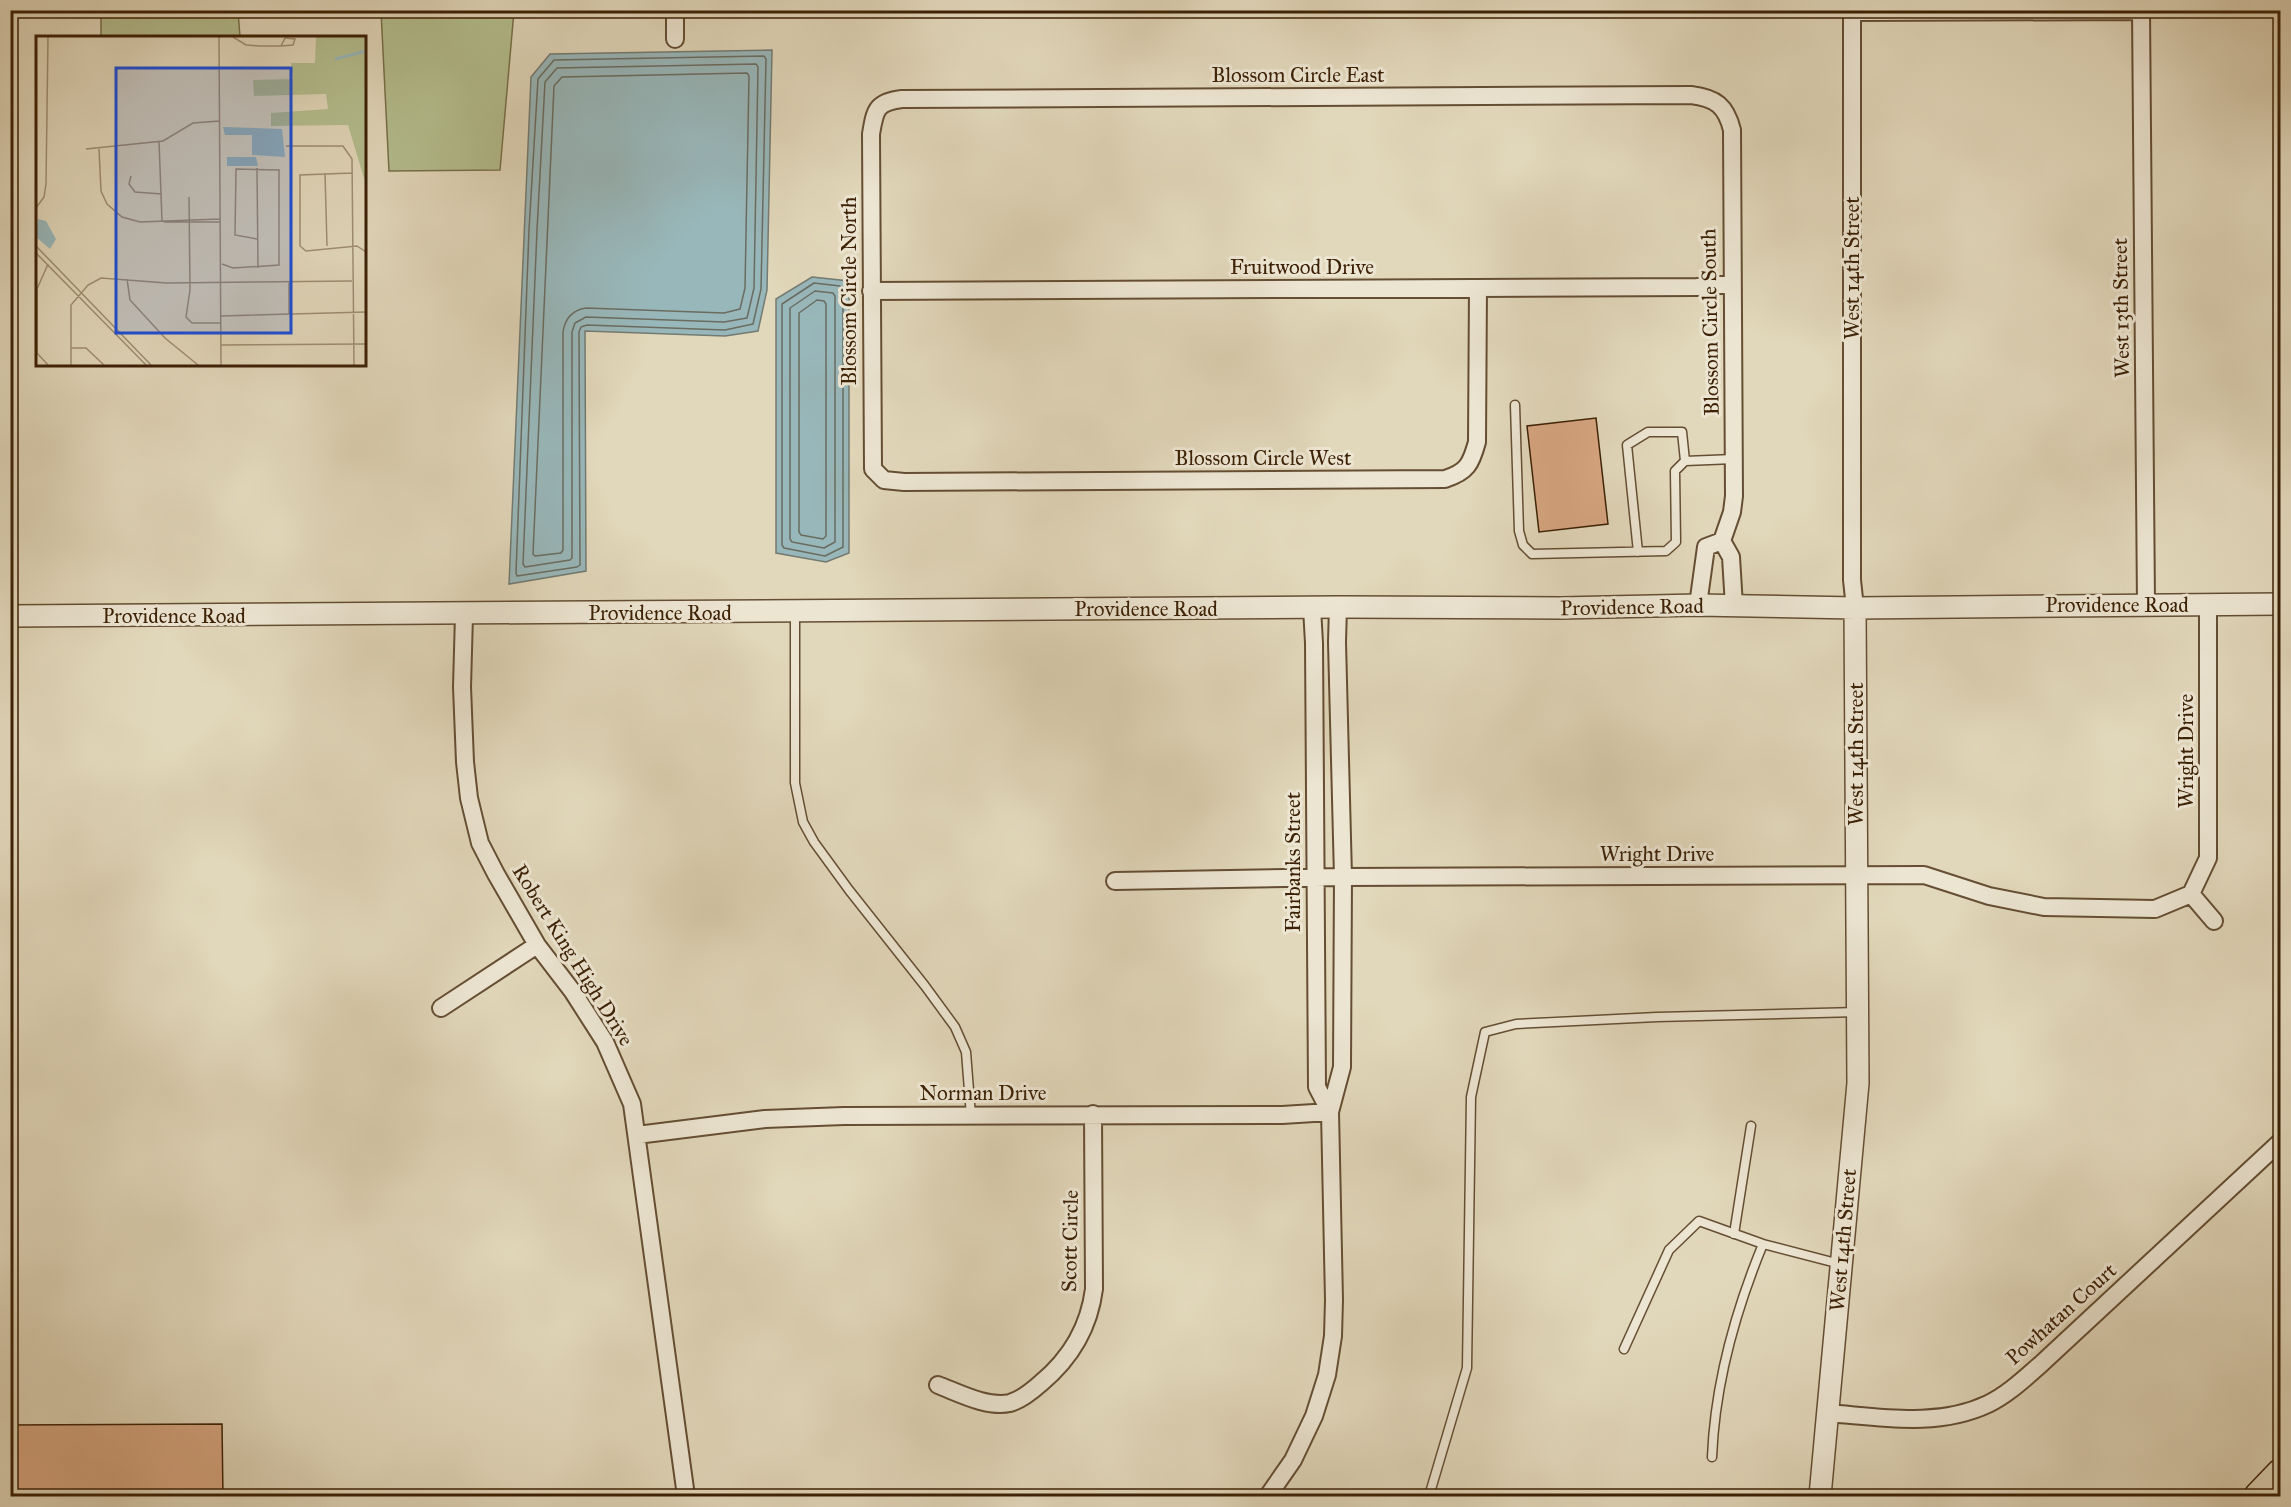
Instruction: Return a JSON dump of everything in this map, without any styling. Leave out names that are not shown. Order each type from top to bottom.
[{"type":"main road","points":[[2258,1497],[2280,1473]]},
{"type":"street","points":[[675,10],[675,39]]},
{"type":"street","points":[[1852,11],[2141,11]]},
{"type":"street","name":"West 14th Street","points":[[1820,1497],[1858,1083],[1855,608],[1852,557],[1852,11]]},
{"type":"street","name":"West 13th Street","points":[[2141,11],[2146,605]]},
{"type":"street","name":"Blossom Circle East","points":[[878,108],[885,101],[902,99],[1691,95],[1706,97],[1719,105]]},
{"type":"street","name":"Blossom Circle South","points":[[1698,605],[1706,548],[1722,541],[1732,512],[1734,496],[1732,130],[1728,113],[1719,105]]},
{"type":"street","name":"Blossom Circle North","points":[[877,474],[873,469],[871,134],[878,108]]},
{"type":"street","name":"Fruitwood Drive","points":[[871,291],[1696,287],[1732,284]]},
{"type":"street","name":"Blossom Circle West","points":[[877,474],[884,480],[904,482],[1445,479],[1459,475],[1472,462],[1477,442],[1478,288]]},
{"type":"street","points":[[1722,541],[1731,557],[1734,606]]},
{"type":"street","name":"Providence Road","points":[[10,616],[1561,608],[1698,605],[1855,608],[2280,604]]},
{"type":"street","name":"Wright Drive","points":[[1115,880],[1924,875],[1989,896],[2044,907],[2155,909],[2191,894],[2208,858],[2208,605]]},
{"type":"street","name":"Fairbanks Street","points":[[1312,608],[1317,1087],[1330,1112]]},
{"type":"street","name":"Fairbanks Street","points":[[1268,1497],[1293,1460],[1314,1416],[1327,1375],[1333,1336],[1330,1112],[1342,1067],[1343,877],[1338,608]]},
{"type":"street","name":"Robert King High Drive","points":[[464,615],[463,731],[469,798],[480,843],[537,945],[573,992],[605,1042],[632,1104],[686,1497]]},
{"type":"street","points":[[2191,894],[2214,921]]},
{"type":"street","points":[[441,1008],[537,945]]},
{"type":"street","name":"Norman Drive","points":[[637,1135],[765,1119],[844,1116],[1282,1115],[1330,1112]]},
{"type":"street","name":"Scott Circle","points":[[939,1385],[993,1403],[1010,1402],[1031,1392],[1055,1372],[1077,1344],[1091,1309],[1094,1289],[1093,1114]]},
{"type":"street","name":"Powhatan Court","points":[[1827,1413],[1934,1419],[1995,1400],[2040,1365],[2280,1142]]},
{"type":"lane","points":[[1515,405],[1519,531],[1523,545],[1532,554],[1666,551],[1676,542],[1675,471],[1685,461],[1734,459]]},
{"type":"lane","points":[[1638,552],[1627,445],[1648,432],[1682,432],[1685,461]]},
{"type":"lane","points":[[795,612],[795,783],[803,822],[835,871],[955,1027],[966,1052],[971,1116]]},
{"type":"lane","points":[[1429,1497],[1467,1368],[1471,1097],[1485,1032],[1516,1024],[1657,1017],[1858,1012]]},
{"type":"lane","points":[[1734,1234],[1751,1126]]},
{"type":"lane","points":[[1624,1349],[1669,1250],[1699,1221],[1763,1244],[1840,1264]]},
{"type":"lane","points":[[1712,1457],[1718,1394],[1729,1340],[1745,1288],[1763,1244]]},
{"type":"green space","points":[[101,11],[238,11],[240,36],[101,36]]},
{"type":"green space","points":[[381,11],[514,11],[500,170],[389,171]]},
{"type":"water","points":[[772,50],[767,290],[758,331],[725,336],[585,331],[586,571],[509,584],[531,77],[550,54]]},
{"type":"water","points":[[812,277],[849,281],[849,553],[826,562],[776,553],[776,299]]},
{"type":"building","points":[[1596,418],[1608,524],[1539,532],[1527,426]]},
{"type":"building","points":[[222,1424],[223,1497],[10,1497],[10,1425]]}]
